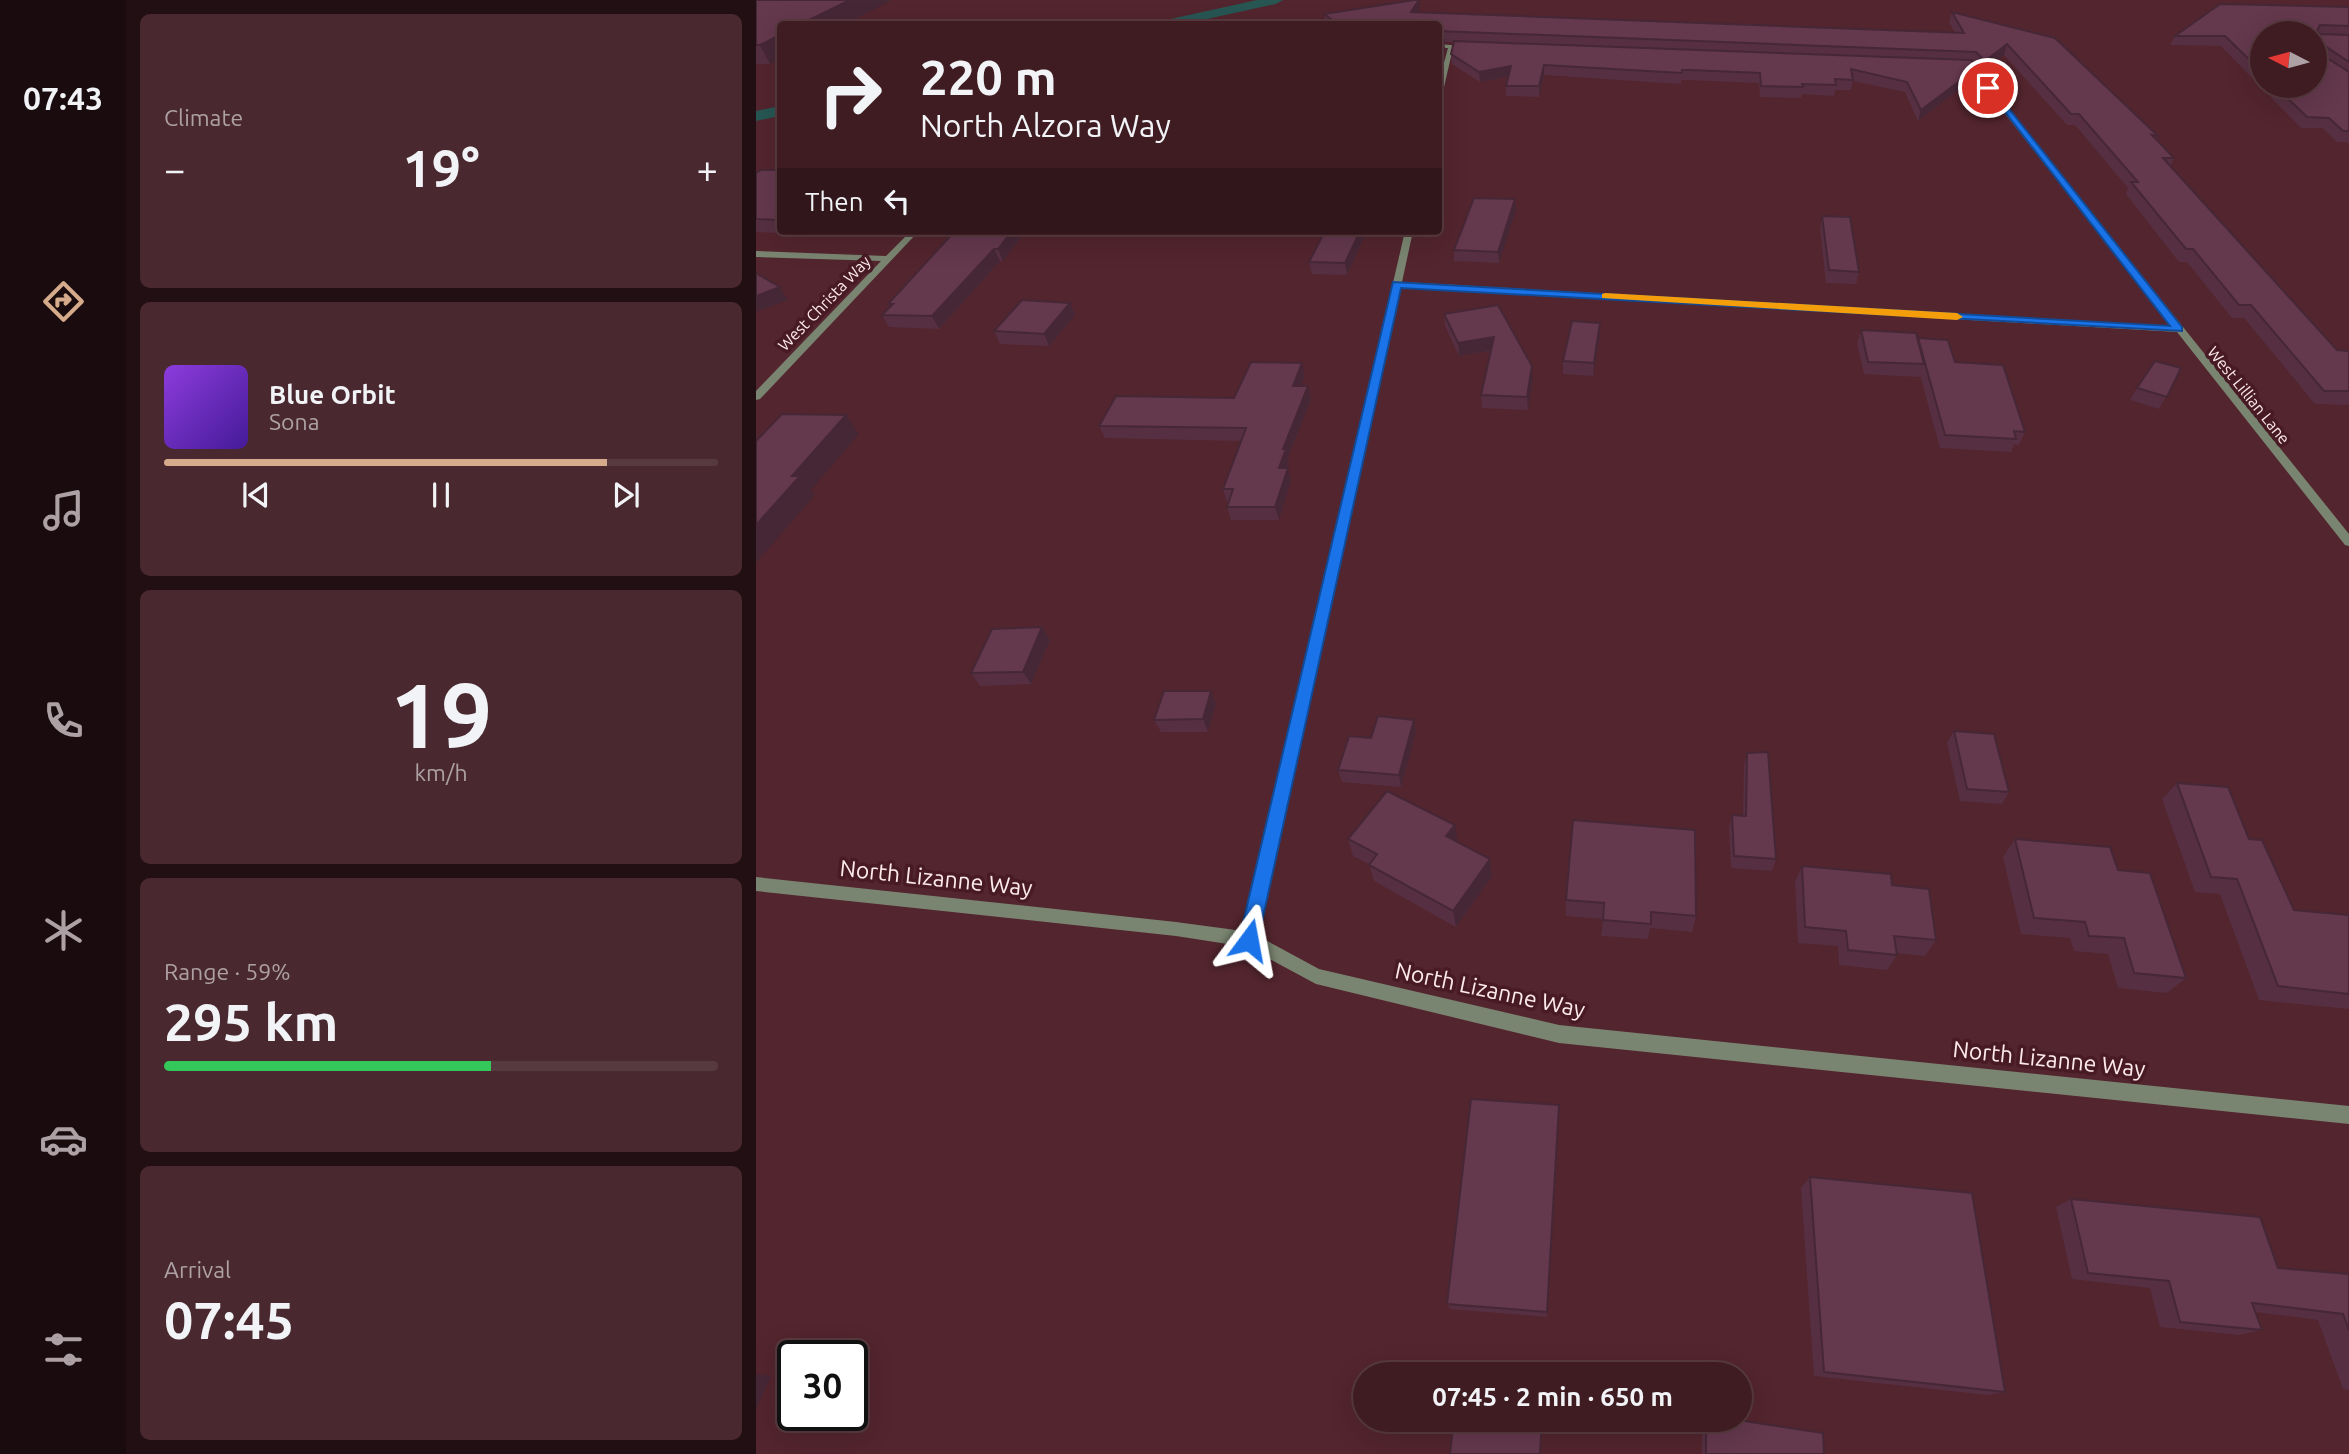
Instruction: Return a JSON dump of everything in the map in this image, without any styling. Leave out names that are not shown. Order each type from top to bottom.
[{"type":"street","points":[[1442,46],[1478,47]]},
{"type":"street","points":[[1442,83],[1451,46]]},
{"type":"street","name":"West Lillian Lane","points":[[1957,66],[1971,66],[2349,542]]},
{"type":"street","name":"West Christa Way","points":[[756,397],[911,235]]},
{"type":"street","points":[[1249,940],[1408,235]]},
{"type":"street","points":[[756,254],[889,259]]},
{"type":"street","points":[[1396,284],[2179,329]]},
{"type":"street","name":"North Lizanne Way","points":[[756,884],[1176,929],[1249,940],[1316,976],[1559,1034],[2349,1115]]},
{"type":"building","points":[[756,0],[850,0],[807,21],[777,21],[777,36],[756,45]]},
{"type":"building","points":[[1419,0],[1411,12],[1964,33],[1952,12],[2055,38],[2158,136],[2152,135],[2174,158],[2163,158],[2337,350],[2349,351],[2349,391],[2324,391],[2251,305],[2239,305],[2193,249],[2186,249],[2131,182],[2138,182],[2079,114],[2071,114],[2007,44],[1985,61],[1976,52],[1442,31],[1442,21],[1334,21],[1324,14]]},
{"type":"building","points":[[2220,4],[2349,7],[2349,26],[2328,25],[2328,21],[2250,21],[2250,60],[2225,36],[2175,36]]},
{"type":"building","points":[[2328,34],[2349,35],[2349,62],[2328,48]]},
{"type":"building","points":[[1454,41],[1971,60],[1977,68],[1921,110],[1907,82],[1851,69],[1853,80],[1835,79],[1836,85],[1802,84],[1803,87],[1761,86],[1760,73],[1682,70],[1682,73],[1544,65],[1539,86],[1506,86],[1511,66],[1479,72],[1451,54]]},
{"type":"building","points":[[2328,59],[2349,72],[2349,131],[2343,131],[2329,118],[2307,117],[2287,98],[2328,98]]},
{"type":"building","points":[[761,170],[777,170],[777,220],[756,219],[756,173]]},
{"type":"building","points":[[1474,198],[1515,199],[1498,252],[1454,250]]},
{"type":"building","points":[[1822,216],[1850,217],[1859,272],[1829,270]]},
{"type":"building","points":[[951,235],[1009,235],[932,316],[882,315],[893,304],[888,304]]},
{"type":"building","points":[[1323,235],[1358,235],[1345,263],[1309,262]]},
{"type":"building","points":[[756,273],[780,287],[756,296]]},
{"type":"building","points":[[1022,300],[1070,303],[1044,334],[994,331]]},
{"type":"building","points":[[1498,305],[1532,366],[1527,397],[1481,395],[1494,337],[1458,343],[1444,314]]},
{"type":"building","points":[[1572,321],[1600,323],[1594,363],[1563,361]]},
{"type":"building","points":[[1861,330],[1916,333],[1924,364],[1868,362]]},
{"type":"building","points":[[1918,338],[1948,340],[1955,362],[2003,365],[2025,432],[2014,431],[2016,439],[1945,435]]},
{"type":"building","points":[[2155,361],[2181,368],[2167,397],[2137,388]]},
{"type":"building","points":[[1251,362],[1302,363],[1293,386],[1308,386],[1283,449],[1286,449],[1279,468],[1288,468],[1275,507],[1227,507],[1233,489],[1223,489],[1246,428],[1099,426],[1116,396],[1234,398]]},
{"type":"building","points":[[782,414],[846,415],[792,476],[800,476],[756,525],[756,441]]},
{"type":"building","points":[[1042,627],[1023,672],[971,673],[992,629]]},
{"type":"building","points":[[1164,691],[1211,691],[1203,719],[1154,720]]},
{"type":"building","points":[[1378,716],[1414,720],[1399,775],[1338,770],[1349,736],[1371,738]]},
{"type":"building","points":[[1954,731],[1994,734],[2009,792],[1967,789]]},
{"type":"building","points":[[1768,752],[1776,859],[1734,856],[1732,815],[1746,816],[1747,753]]},
{"type":"building","points":[[2177,783],[2228,787],[2249,839],[2262,840],[2294,910],[2349,915],[2349,994],[2278,986],[2237,879],[2211,877]]},
{"type":"building","points":[[1387,791],[1455,825],[1446,836],[1490,859],[1453,911],[1369,865],[1377,854],[1348,839]]},
{"type":"building","points":[[1573,820],[1695,830],[1696,916],[1651,912],[1651,924],[1603,920],[1604,903],[1566,900]]},
{"type":"building","points":[[2015,839],[2110,847],[2118,870],[2150,873],[2186,978],[2134,973],[2124,938],[2089,936],[2085,922],[2034,918]]},
{"type":"building","points":[[1802,866],[1891,874],[1892,885],[1929,889],[1936,940],[1894,936],[1897,955],[1848,950],[1846,931],[1805,927]]},
{"type":"building","points":[[1471,1099],[1559,1105],[1547,1312],[1447,1304]]},
{"type":"building","points":[[1810,1177],[1972,1193],[2005,1392],[1824,1372]]},
{"type":"building","points":[[2071,1199],[2260,1217],[2278,1268],[2349,1274],[2349,1330],[2343,1314],[2252,1303],[2262,1330],[2180,1322],[2169,1281],[2088,1273]]},
{"type":"building","points":[[1752,1422],[1823,1433],[1824,1454],[1706,1454],[1706,1432],[1752,1432]]},
{"type":"building","points":[[1453,1432],[1541,1432],[1540,1454],[1450,1454]]},
{"type":"waterway","points":[[1180,21],[1276,0]]},
{"type":"waterway","points":[[756,116],[777,112]]},
{"type":"slow traffic","points":[[1605,296],[1957,317]]},
{"type":"route","points":[[1249,940],[1396,284],[2179,329],[1988,88]]}]
